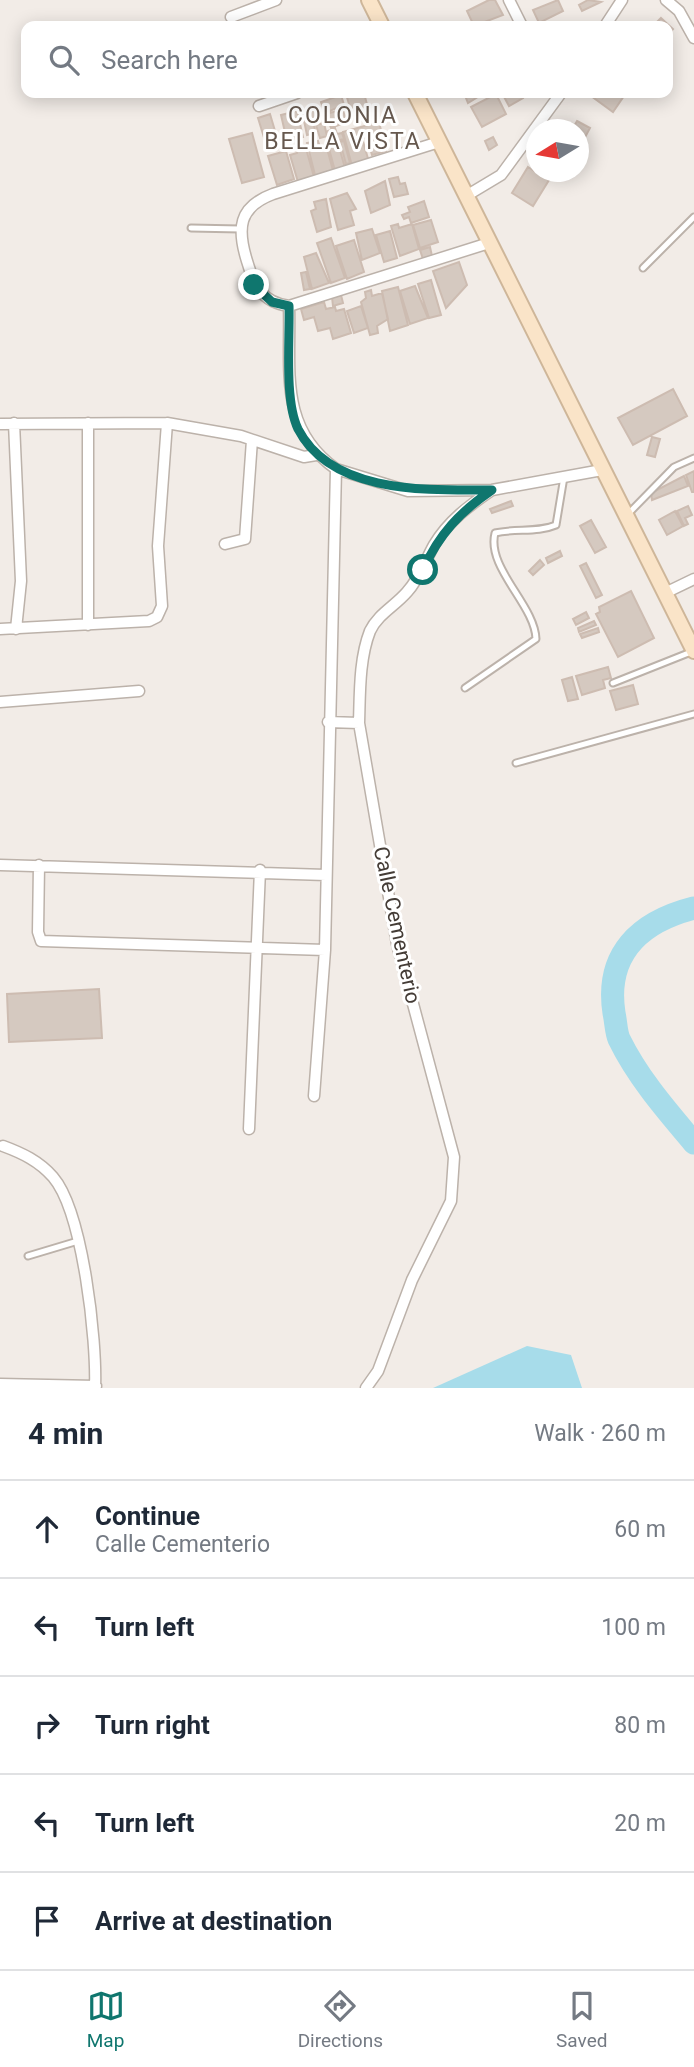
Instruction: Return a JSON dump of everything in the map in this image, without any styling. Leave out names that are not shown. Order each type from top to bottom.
[{"type":"main road","points":[[369,0],[380,21]]},
{"type":"main road","points":[[417,98],[694,651]]},
{"type":"street","points":[[231,17],[275,0]]},
{"type":"street","points":[[509,0],[520,21]]},
{"type":"street","points":[[607,21],[622,0]]},
{"type":"street","points":[[666,0],[679,11],[694,38]]},
{"type":"street","points":[[259,106],[282,98]]},
{"type":"street","points":[[466,196],[501,175],[555,98]]},
{"type":"street","points":[[439,142],[263,197],[248,211],[240,229],[240,239],[254,285],[272,302],[289,306],[489,243]]},
{"type":"street","points":[[289,306],[292,398],[298,427],[316,454],[336,469],[408,491],[492,490],[602,470]]},
{"type":"street","points":[[14,423],[21,581],[16,629]]},
{"type":"street","points":[[88,423],[88,625]]},
{"type":"street","points":[[0,424],[167,423],[252,440],[304,457],[316,454]]},
{"type":"street","points":[[0,629],[149,621],[157,617],[162,606],[158,547],[167,423]]},
{"type":"street","points":[[225,544],[245,539],[252,440]]},
{"type":"street","points":[[314,1096],[325,950],[328,722],[336,469]]},
{"type":"street","name":"Calle Cementerio","points":[[366,1388],[378,1371],[412,1280],[442,1221],[454,1179],[454,1157],[397,944],[359,723],[360,687],[367,642],[374,625],[407,593],[423,570],[434,545],[461,512],[492,490]]},
{"type":"street","points":[[665,593],[694,579]]},
{"type":"street","points":[[0,702],[139,691]]},
{"type":"street","points":[[328,722],[359,723]]},
{"type":"street","points":[[39,864],[37,932],[41,940],[325,950]]},
{"type":"street","points":[[0,865],[260,870],[326,874]]},
{"type":"street","points":[[249,1129],[260,870]]},
{"type":"street","points":[[0,1384],[95,1387],[93,1328],[78,1241],[65,1195],[54,1178],[22,1153],[3,1146]]},
{"type":"lane","points":[[643,268],[694,217]]},
{"type":"lane","points":[[191,229],[240,229]]},
{"type":"lane","points":[[625,517],[674,467],[694,458]]},
{"type":"lane","points":[[465,688],[536,639],[536,626],[513,591],[492,543],[495,533],[514,528],[542,530],[556,525],[564,477]]},
{"type":"lane","points":[[613,683],[694,651]]},
{"type":"lane","points":[[516,763],[694,714]]},
{"type":"lane","points":[[28,1256],[78,1241]]},
{"type":"water","points":[[527,1346],[571,1355],[582,1388],[433,1388]]},
{"type":"building","points":[[489,0],[495,0],[503,15],[487,21],[472,21],[467,11]]},
{"type":"building","points":[[558,0],[563,11],[538,21],[533,10]]},
{"type":"building","points":[[588,0],[601,2],[582,11],[579,5]]},
{"type":"building","points":[[342,98],[344,105],[325,113],[321,102]]},
{"type":"building","points":[[347,98],[365,98],[370,116],[354,121]]},
{"type":"building","points":[[488,98],[498,98],[506,114],[482,127],[471,107]]},
{"type":"building","points":[[505,98],[523,98],[509,106]]},
{"type":"building","points":[[594,98],[623,98],[613,112]]},
{"type":"building","points":[[316,108],[319,121],[313,122],[316,133],[307,135],[302,111]]},
{"type":"building","points":[[297,111],[303,137],[287,141],[281,115]]},
{"type":"building","points":[[343,111],[347,122],[331,128],[326,114]]},
{"type":"building","points":[[270,114],[278,141],[266,144],[258,118]]},
{"type":"building","points":[[379,122],[386,151],[372,155],[367,137],[362,138],[369,162],[352,166],[343,132]]},
{"type":"building","points":[[324,123],[327,136],[320,138],[316,125]]},
{"type":"building","points":[[335,128],[337,134],[342,133],[344,139],[336,141],[334,135],[330,136],[328,131]]},
{"type":"building","points":[[252,133],[264,177],[242,183],[229,139]]},
{"type":"building","points":[[493,137],[497,145],[489,150],[485,141]]},
{"type":"building","points":[[318,141],[320,147],[326,145],[334,174],[316,179],[307,143]]},
{"type":"building","points":[[344,141],[350,163],[346,164],[340,142]]},
{"type":"building","points":[[338,143],[345,168],[335,171],[328,145]]},
{"type":"building","points":[[305,145],[314,177],[298,182],[290,155],[297,153],[296,147]]},
{"type":"building","points":[[286,151],[294,179],[277,185],[268,156]]},
{"type":"building","points":[[526,170],[526,182],[548,182],[533,206],[512,193]]},
{"type":"building","points":[[398,177],[400,184],[405,183],[408,194],[394,197],[389,179]]},
{"type":"building","points":[[385,181],[390,205],[371,213],[365,191]]},
{"type":"building","points":[[347,193],[356,209],[350,211],[354,225],[338,230],[330,199]]},
{"type":"building","points":[[326,199],[331,227],[317,232],[311,211],[316,209],[314,202]]},
{"type":"building","points":[[424,201],[429,217],[411,223],[409,217],[404,219],[402,215],[410,212],[408,207]]},
{"type":"building","points":[[431,220],[438,242],[420,248],[413,225]]},
{"type":"building","points":[[398,224],[399,228],[412,224],[419,249],[400,256],[391,226]]},
{"type":"building","points":[[372,229],[380,253],[362,260],[356,233]]},
{"type":"building","points":[[390,231],[397,258],[384,262],[376,235]]},
{"type":"building","points":[[331,238],[345,278],[331,283],[317,243]]},
{"type":"building","points":[[354,240],[364,272],[347,279],[336,246]]},
{"type":"building","points":[[430,247],[432,256],[423,259],[420,250]]},
{"type":"building","points":[[316,253],[329,283],[312,289],[304,257]]},
{"type":"building","points":[[459,262],[467,285],[446,308],[433,271]]},
{"type":"building","points":[[306,272],[310,289],[304,290],[301,273]]},
{"type":"building","points":[[431,280],[441,315],[429,318],[418,284]]},
{"type":"building","points":[[415,286],[428,318],[410,324],[400,291]]},
{"type":"building","points":[[398,287],[408,325],[390,331],[382,291]]},
{"type":"building","points":[[371,290],[372,296],[382,293],[388,319],[377,326],[378,333],[370,335],[361,302],[366,298],[365,292]]},
{"type":"building","points":[[341,295],[343,303],[333,306],[332,297]]},
{"type":"building","points":[[324,302],[326,309],[344,309],[351,333],[333,339],[330,328],[318,331],[314,317],[304,320],[301,309]]},
{"type":"building","points":[[361,306],[368,328],[354,333],[347,311]]},
{"type":"building","points":[[673,389],[687,416],[633,445],[618,418]]},
{"type":"building","points":[[652,437],[660,439],[655,457],[647,455]]},
{"type":"building","points":[[694,471],[694,492],[692,492],[686,475]]},
{"type":"building","points":[[684,476],[688,486],[652,500],[651,493]]},
{"type":"building","points":[[511,501],[513,506],[492,513],[490,509]]},
{"type":"building","points":[[688,506],[692,515],[685,518],[688,524],[684,526],[677,511]]},
{"type":"building","points":[[675,511],[683,526],[667,535],[659,520]]},
{"type":"building","points":[[591,520],[606,547],[595,553],[580,526]]},
{"type":"building","points":[[560,551],[562,556],[548,563],[546,558]]},
{"type":"building","points":[[540,560],[544,565],[533,575],[529,571]]},
{"type":"building","points":[[586,563],[602,595],[596,598],[580,566]]},
{"type":"building","points":[[631,591],[654,638],[618,657],[596,614],[600,612],[599,607]]},
{"type":"building","points":[[586,612],[589,618],[576,625],[573,619]]},
{"type":"building","points":[[594,621],[596,625],[579,632],[578,628]]},
{"type":"building","points":[[598,628],[599,632],[582,638],[580,634]]},
{"type":"building","points":[[608,667],[611,678],[603,680],[605,688],[582,695],[576,676]]},
{"type":"building","points":[[572,677],[578,699],[568,701],[562,680]]},
{"type":"building","points":[[633,685],[638,704],[616,710],[610,691]]},
{"type":"building","points":[[99,989],[102,1038],[9,1042],[7,994]]},
{"type":"waterway","points":[[694,908],[657,922],[630,944],[615,974],[613,992],[619,1039],[654,1094],[694,1143]]},
{"type":"district","name":"COLONIA BELLA VISTA","points":[[343,128]]},
{"type":"route","points":[[254,285],[265,298],[289,306],[292,398],[298,427],[316,454],[336,469],[408,491],[492,490],[461,512],[434,545],[423,570]]}]
